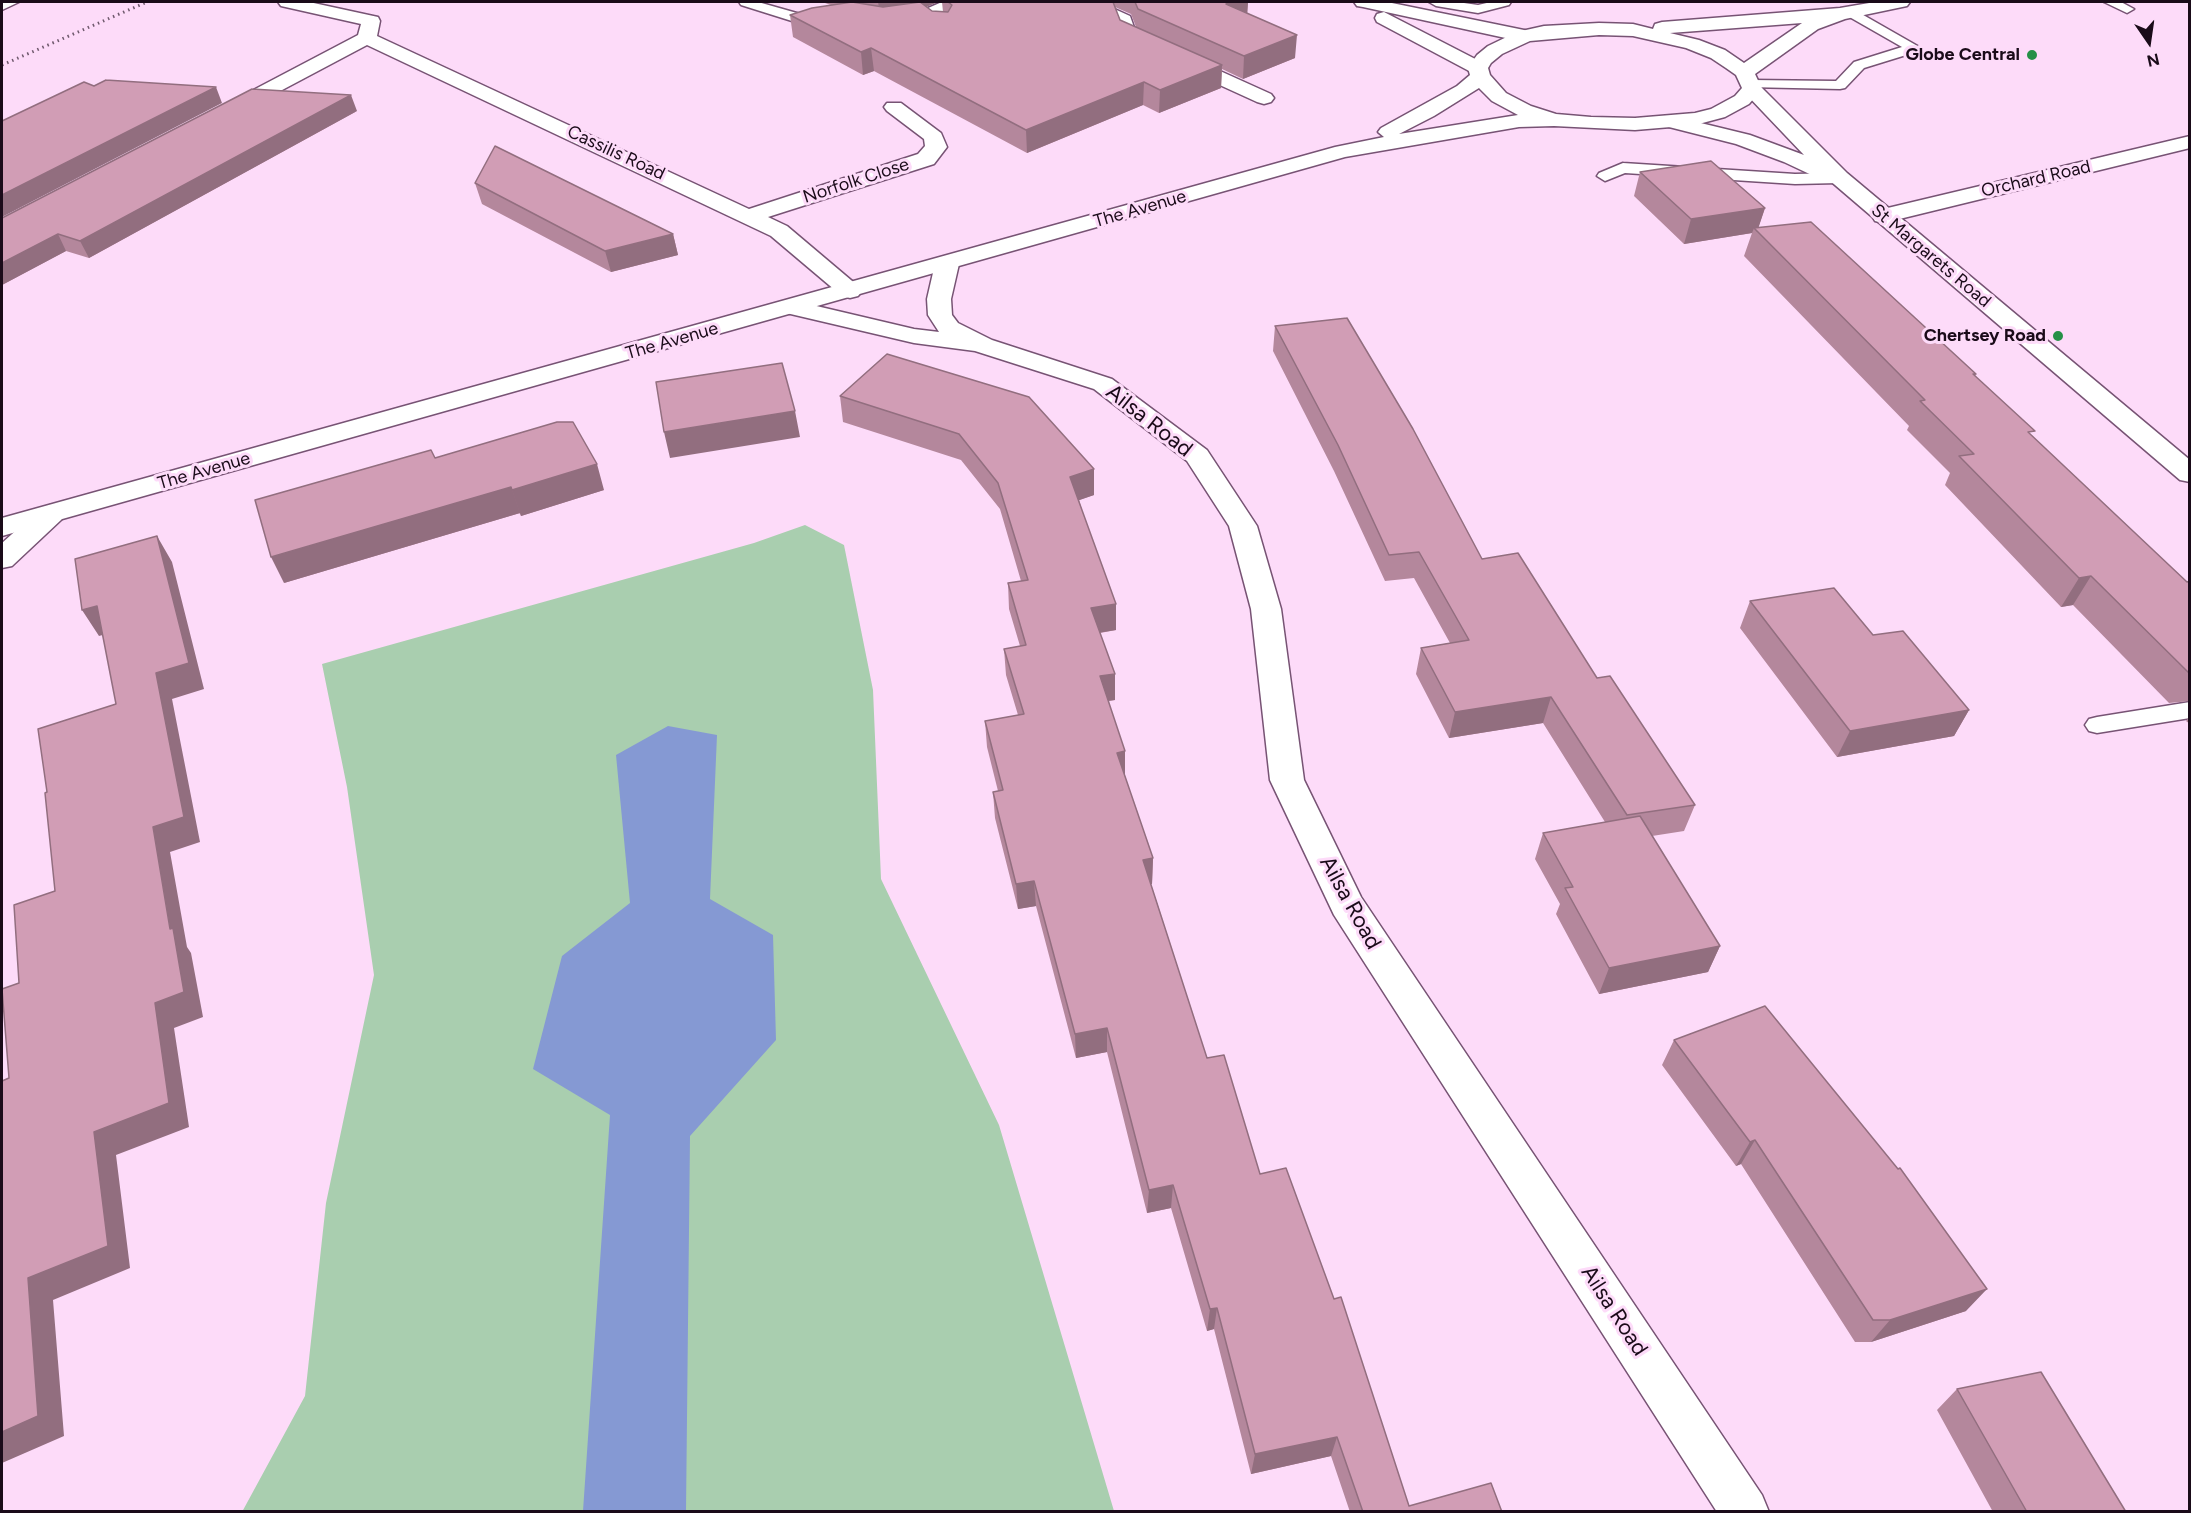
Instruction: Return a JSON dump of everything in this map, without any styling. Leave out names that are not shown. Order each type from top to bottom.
[{"type":"main road","points":[[207,121],[367,38],[371,21],[287,2]]},
{"type":"main road","points":[[942,28],[918,17],[956,2]]},
{"type":"main road","points":[[1086,2],[1123,20],[1128,36],[1264,98]]},
{"type":"main road","points":[[1352,2],[1479,73],[1499,97],[1524,110],[1554,120],[1635,124],[1672,122],[1718,112],[1742,100],[1749,82],[1811,26],[1846,13]]},
{"type":"main road","points":[[1363,2],[1524,36],[1570,30],[1633,30],[1846,13],[1901,2]]},
{"type":"main road","name":"St Margarets Road","points":[[1633,30],[1692,44],[1718,54],[1749,82],[1839,178],[2187,470]]},
{"type":"main road","name":"The Avenue","points":[[1342,151],[1406,124],[1464,90],[1495,50],[1524,36]]},
{"type":"main road","name":"Cassilis Road","points":[[367,38],[779,231],[850,291]]},
{"type":"main road","points":[[1244,105],[1286,91]]},
{"type":"main road","name":"Norfolk Close","points":[[749,216],[926,159],[936,147],[934,137],[894,107]]},
{"type":"main road","name":"The Avenue","points":[[2,527],[850,291],[1342,151],[1475,127],[1554,120]]},
{"type":"main road","name":"St Margarets Road","points":[[1672,122],[1743,139],[1839,178]]},
{"type":"main road","name":"Orchard Road","points":[[1883,216],[2190,142]]},
{"type":"main road","name":"Ailsa Road","points":[[946,264],[939,299],[940,315],[949,328],[983,345],[1103,384],[1197,456],[1243,526],[1266,609],[1287,780],[1347,905],[1745,1512]]},
{"type":"main road","name":"Ailsa Road","points":[[791,307],[914,336],[983,345]]},
{"type":"main road","points":[[2,559],[51,514]]},
{"type":"lane","points":[[2,6],[12,2]]},
{"type":"lane","points":[[746,2],[816,24],[835,21]]},
{"type":"lane","points":[[1436,2],[1478,9],[1504,2]]},
{"type":"lane","points":[[2111,2],[2127,9]]},
{"type":"lane","points":[[1749,82],[1840,84],[1859,65],[1914,48],[1846,13]]},
{"type":"lane","points":[[1605,176],[1623,168],[1795,179],[1839,178]]},
{"type":"lane","points":[[2097,725],[2190,710]]},
{"type":"green space","points":[[805,525],[844,545],[873,690],[881,879],[999,1125],[1114,1511],[242,1512],[305,1396],[326,1203],[374,975],[347,787],[322,664],[754,543]]},
{"type":"water","points":[[668,726],[717,735],[710,899],[773,935],[776,1040],[690,1136],[686,1511],[583,1511],[610,1115],[533,1069],[562,956],[630,903],[616,755]]},
{"type":"building","points":[[852,2],[883,7],[920,2],[932,11],[948,12],[952,5],[948,2],[1113,2],[1120,20],[1222,65],[1160,90],[1144,82],[1026,130],[871,48],[861,52],[790,15],[812,8]]},
{"type":"building","points":[[1135,2],[1232,2],[1226,4],[1297,35],[1244,56],[1138,9]]},
{"type":"building","points":[[106,80],[216,87],[2,195],[2,121],[84,82],[94,86]]},
{"type":"building","points":[[252,89],[351,95],[80,241],[58,234],[2,263],[2,218]]},
{"type":"building","points":[[495,146],[673,234],[605,251],[475,183]]},
{"type":"building","points":[[1711,161],[1765,208],[1691,219],[1640,172]]},
{"type":"building","points":[[1811,222],[2035,431],[2028,432],[2187,582],[2190,581],[2190,674],[2091,576],[2079,578],[1959,456],[1974,454],[1920,401],[1925,400],[1754,228]]},
{"type":"building","points":[[1347,318],[1413,429],[1482,559],[1518,553],[1597,678],[1610,676],[1695,805],[1627,815],[1551,697],[1455,712],[1421,648],[1469,640],[1419,552],[1389,555],[1338,445],[1275,326]]},
{"type":"building","points":[[887,354],[1029,397],[1094,469],[1070,477],[1116,604],[1091,608],[1115,674],[1100,676],[1125,751],[1117,753],[1153,858],[1143,860],[1207,1058],[1224,1055],[1260,1174],[1286,1168],[1334,1299],[1341,1297],[1409,1506],[1491,1483],[1502,1512],[1363,1512],[1337,1437],[1255,1454],[1217,1308],[1210,1309],[1173,1185],[1149,1190],[1107,1028],[1075,1034],[1034,881],[1016,884],[993,792],[1003,790],[985,721],[1024,714],[1004,649],[1026,645],[1008,583],[1028,580],[998,483],[959,434],[840,396]]},
{"type":"building","points":[[782,363],[795,411],[664,432],[656,382]]},
{"type":"building","points":[[557,422],[573,422],[597,464],[271,557],[255,500],[431,450],[435,458]]},
{"type":"building","points":[[157,536],[189,663],[156,673],[184,817],[153,827],[170,929],[173,928],[184,992],[155,1003],[169,1103],[94,1132],[108,1246],[28,1278],[38,1416],[2,1432],[2,1081],[9,1078],[2,989],[19,983],[14,905],[55,891],[45,793],[47,792],[38,729],[116,704],[97,606],[82,610],[75,559]]},
{"type":"building","points":[[1834,588],[1873,635],[1903,631],[1969,710],[1850,731],[1750,601]]},
{"type":"building","points":[[1640,816],[1720,946],[1609,968],[1565,888],[1573,887],[1543,833]]},
{"type":"building","points":[[1765,1006],[1898,1169],[1900,1168],[1987,1289],[1890,1320],[1873,1320],[1755,1140],[1750,1142],[1674,1040]]},
{"type":"building","points":[[2041,1372],[2126,1512],[2027,1512],[1957,1389]]},
{"type":"railway","points":[[2,65],[147,2]]},
{"type":"place","name":"Globe Central","points":[[2032,55]]},
{"type":"place","name":"Chertsey Road","points":[[2058,336]]}]
